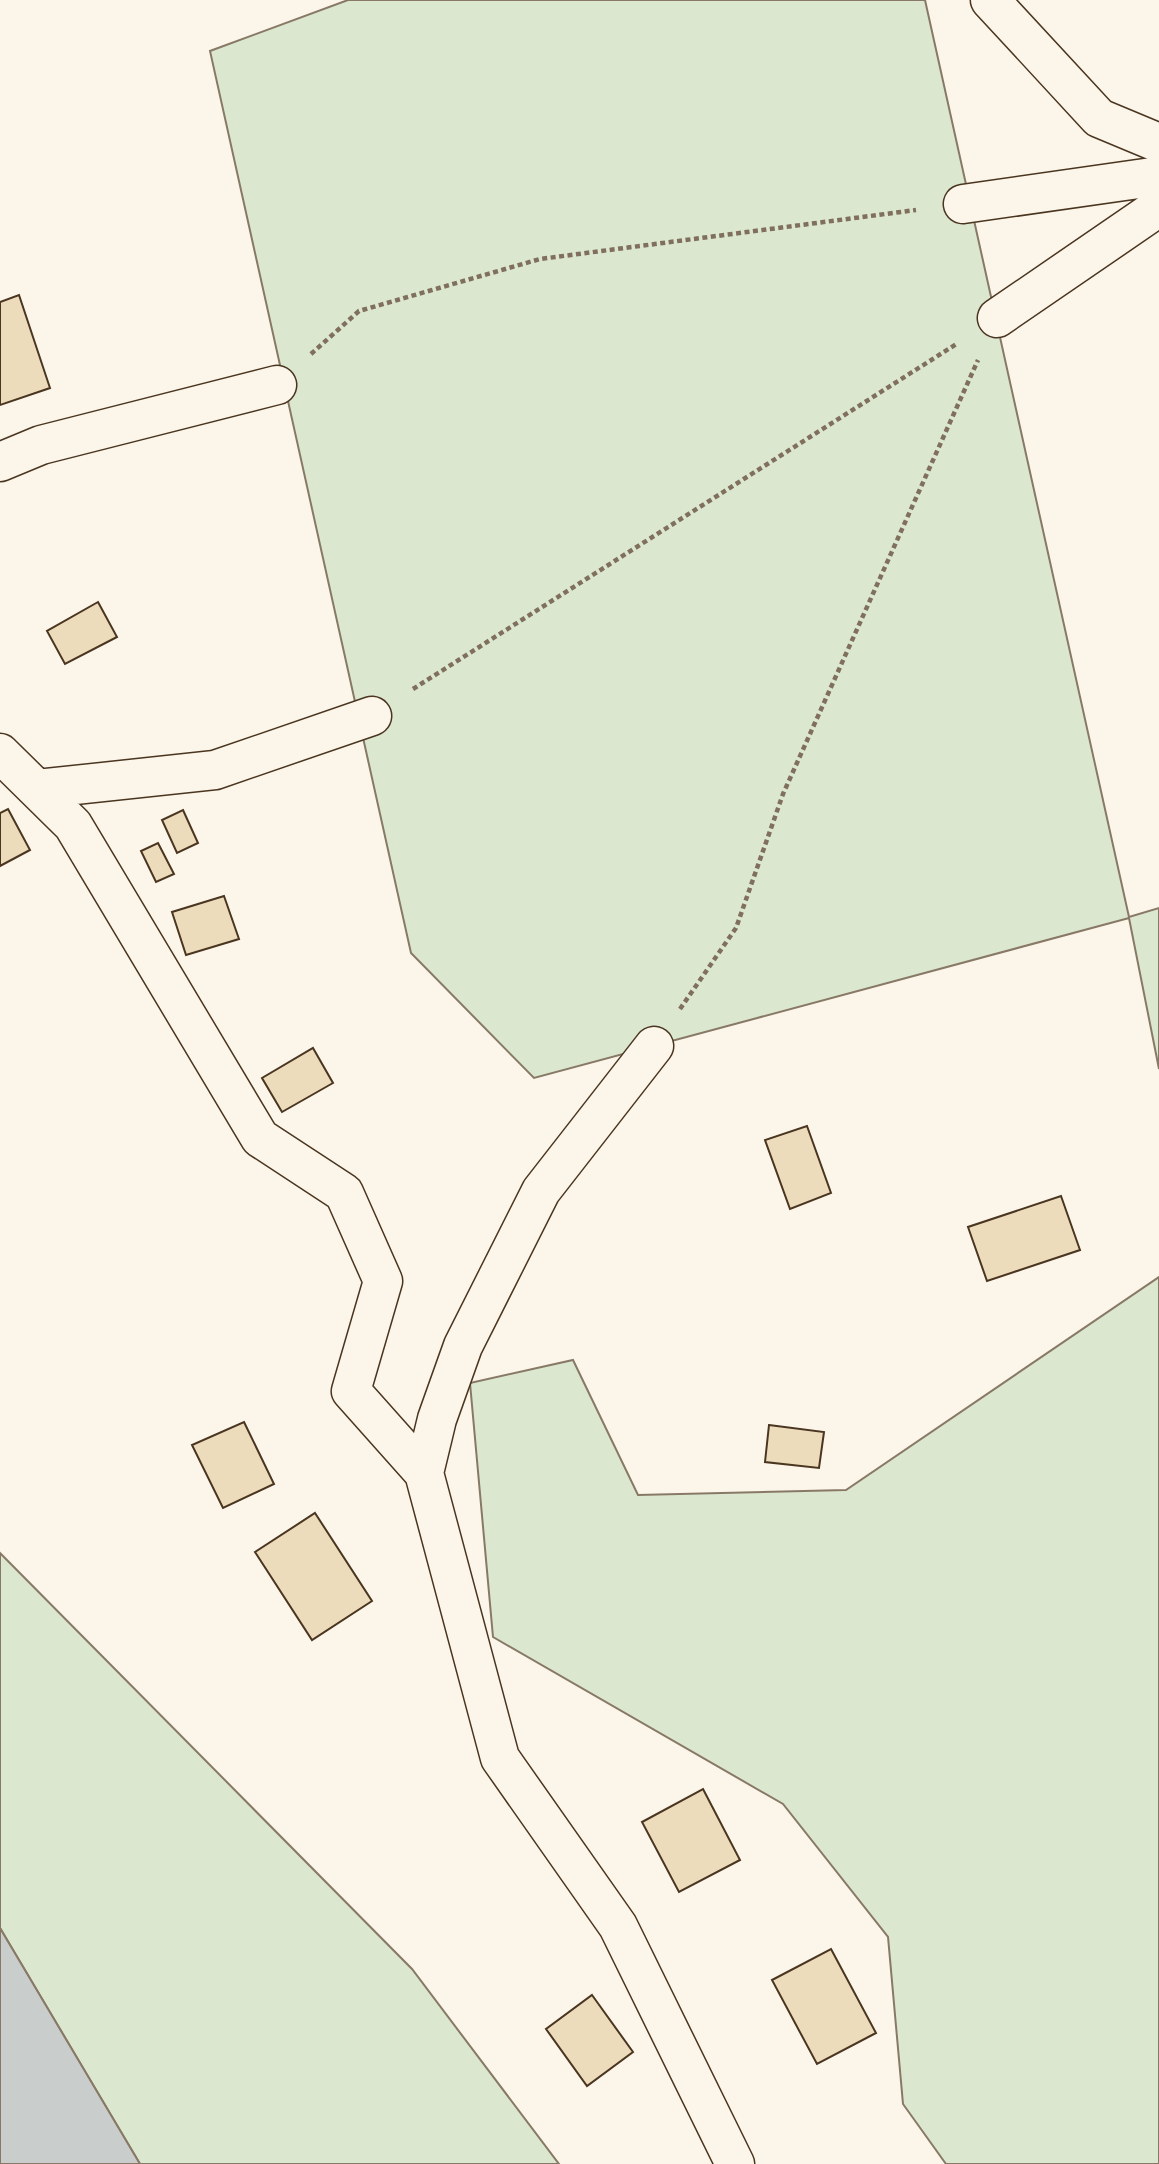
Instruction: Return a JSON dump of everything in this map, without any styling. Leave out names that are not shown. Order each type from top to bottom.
[{"type":"street","points":[[990,0],[1099,118],[1159,143]]},
{"type":"street","points":[[963,204],[1159,176]]},
{"type":"street","points":[[997,318],[1159,206]]},
{"type":"street","points":[[0,462],[41,445],[277,385]]},
{"type":"street","points":[[37,789],[215,770],[372,716]]},
{"type":"street","points":[[0,753],[73,825],[260,1138],[344,1193],[383,1281],[351,1391],[424,1473],[500,1758],[618,1926],[735,2164]]},
{"type":"street","points":[[424,1473],[437,1419],[463,1346],[541,1191],[654,1046]]},
{"type":"path","points":[[277,385],[359,311],[540,259],[963,204]]},
{"type":"path","points":[[372,716],[997,318]]},
{"type":"path","points":[[654,1046],[736,928],[783,794],[997,318]]},
{"type":"green space","points":[[348,0],[925,0],[1129,917],[1159,908],[1159,1069],[1129,918],[534,1078],[411,953],[210,51]]},
{"type":"green space","points":[[1159,1277],[1159,2164],[946,2164],[903,2104],[888,1937],[783,1804],[493,1637],[470,1383],[573,1360],[638,1495],[846,1490]]},
{"type":"green space","points":[[0,1553],[412,1969],[559,2164],[140,2164],[0,1928]]},
{"type":"shaded area","points":[[0,1928],[140,2164],[0,2164]]},
{"type":"building","points":[[19,295],[50,388],[0,405],[0,302]]},
{"type":"building","points":[[98,602],[117,637],[65,664],[47,631]]},
{"type":"building","points":[[8,809],[30,850],[0,866],[0,813]]},
{"type":"building","points":[[183,810],[198,843],[177,853],[162,820]]},
{"type":"building","points":[[158,843],[174,874],[156,882],[141,851]]},
{"type":"building","points":[[224,896],[239,939],[186,955],[172,912]]},
{"type":"building","points":[[313,1048],[333,1083],[282,1112],[262,1078]]},
{"type":"building","points":[[807,1126],[831,1193],[790,1209],[765,1140]]},
{"type":"building","points":[[1061,1196],[1080,1250],[987,1281],[968,1227]]},
{"type":"building","points":[[244,1422],[274,1484],[223,1508],[192,1445]]},
{"type":"building","points":[[769,1425],[824,1432],[819,1468],[765,1462]]},
{"type":"building","points":[[315,1513],[372,1601],[312,1640],[255,1552]]},
{"type":"building","points":[[703,1789],[740,1860],[679,1892],[642,1822]]},
{"type":"building","points":[[831,1949],[876,2033],[817,2064],[772,1980]]},
{"type":"building","points":[[592,1995],[633,2052],[587,2086],[546,2029]]}]
